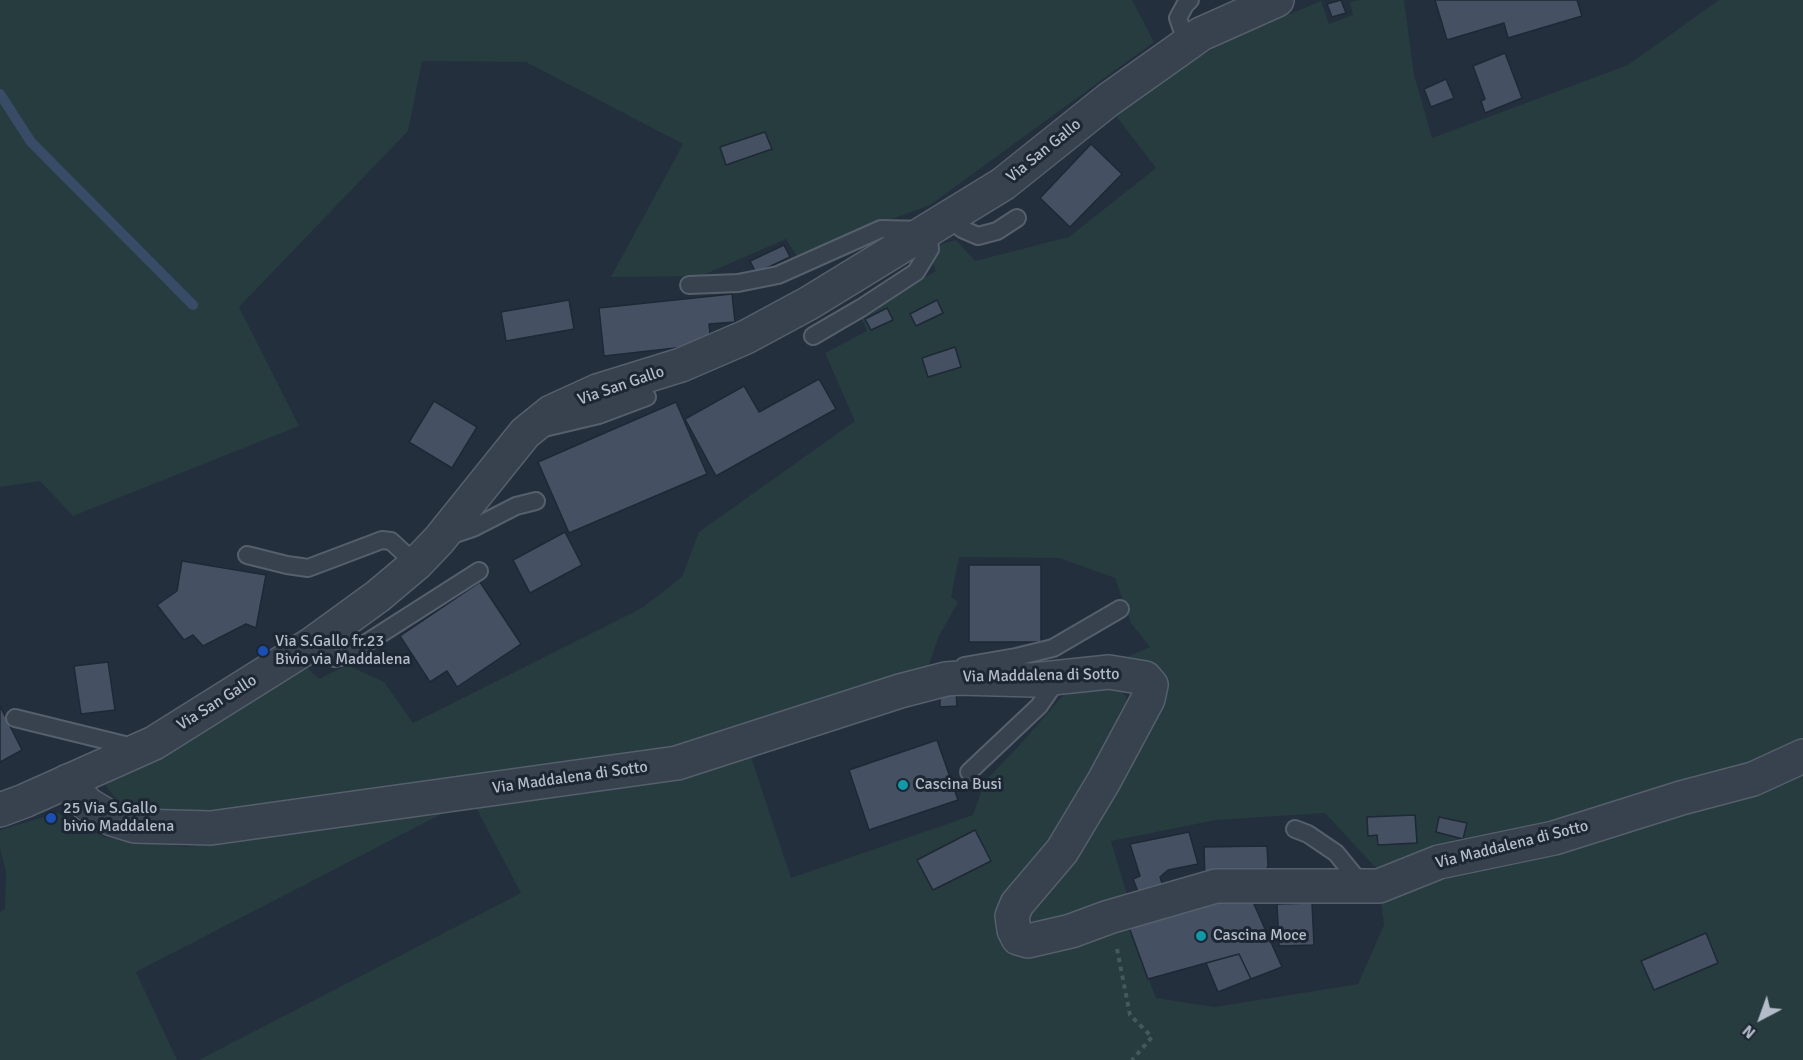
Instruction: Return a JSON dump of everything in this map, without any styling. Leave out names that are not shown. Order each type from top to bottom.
[{"type":"street","name":"Via San Gallo","points":[[0,810],[154,743],[312,644],[378,596],[416,564],[439,540],[525,433],[551,412],[597,391],[681,365],[746,337],[808,303],[1003,184],[1108,100],[1201,34],[1277,0]]},
{"type":"street","name":"Via Maddalena di Sotto","points":[[68,781],[87,804],[112,819],[135,826],[211,828],[677,763],[900,691],[946,679],[1033,680],[1110,672],[1144,678],[1151,685],[1148,699],[1104,781],[1062,851],[1017,904],[1012,916],[1014,930],[1018,938],[1028,941],[1071,931],[1109,917],[1216,886],[1379,886],[1439,862],[1554,838],[1681,798],[1753,779],[1803,756]]},
{"type":"lane","points":[[1187,44],[1178,18],[1190,0]]},
{"type":"lane","points":[[689,285],[738,283],[778,275],[881,229],[939,223],[978,236],[997,231],[1017,218]]},
{"type":"lane","points":[[813,336],[916,272],[930,249],[939,223]]},
{"type":"lane","points":[[525,433],[599,415],[647,398]]},
{"type":"lane","points":[[439,540],[473,528],[516,506],[536,501]]},
{"type":"lane","points":[[247,555],[308,568],[382,540],[391,541],[416,564]]},
{"type":"lane","points":[[312,644],[324,654],[335,658],[346,656],[478,571]]},
{"type":"lane","points":[[946,679],[952,668],[1053,648],[1120,609]]},
{"type":"lane","points":[[969,772],[1039,706],[1059,677]]},
{"type":"lane","points":[[15,718],[141,749]]},
{"type":"lane","points":[[1296,829],[1308,834],[1336,853],[1364,887]]},
{"type":"path","points":[[1126,987],[1130,1015],[1152,1037],[1132,1060]]},
{"type":"green space","points":[[0,0],[1132,0],[1154,42],[930,205],[839,238],[798,258],[786,239],[701,276],[611,277],[683,144],[526,62],[422,61],[408,131],[239,307],[299,426],[73,516],[40,481],[0,487]]},
{"type":"green space","points":[[1404,0],[1414,75],[1432,138],[1628,65],[1719,0],[1803,0],[1803,1060],[199,1060],[521,893],[473,802],[749,751],[791,878],[973,815],[985,781],[1066,692],[1111,687],[1120,690],[1126,696],[1128,704],[1060,836],[1002,903],[995,930],[1019,953],[1126,919],[1156,998],[1215,1007],[1358,984],[1384,925],[1377,869],[1325,813],[1216,820],[1111,841],[1130,905],[1044,926],[1028,920],[1031,903],[1074,851],[1166,696],[1159,676],[1103,667],[1150,647],[1131,623],[1115,578],[1059,558],[959,557],[951,597],[958,602],[939,636],[927,670],[684,747],[224,814],[147,814],[117,800],[104,784],[301,662],[319,679],[347,665],[384,682],[413,723],[642,608],[682,577],[699,532],[855,421],[825,353],[867,331],[860,315],[936,271],[929,254],[942,244],[956,240],[975,261],[1069,237],[1156,168],[1112,111],[1228,40],[1321,1],[1329,24],[1353,15],[1350,2]]},
{"type":"green space","points":[[455,807],[136,972],[177,1060],[0,1060],[0,912],[5,909],[6,872],[0,848],[0,830],[58,813],[104,837],[187,847]]},
{"type":"building","points":[[1341,0],[1346,13],[1332,17],[1327,4]]},
{"type":"building","points":[[1435,0],[1577,0],[1582,16],[1508,38],[1504,23],[1447,40]]},
{"type":"building","points":[[1505,53],[1522,98],[1485,113],[1481,101],[1485,99],[1473,66]]},
{"type":"building","points":[[1446,79],[1454,98],[1431,107],[1424,89]]},
{"type":"building","points":[[765,132],[772,149],[726,165],[720,147]]},
{"type":"building","points":[[1091,144],[1122,174],[1070,227],[1040,198]]},
{"type":"building","points":[[784,245],[790,257],[756,273],[750,261]]},
{"type":"building","points":[[732,294],[735,322],[709,324],[711,344],[604,356],[599,308]]},
{"type":"building","points":[[569,300],[574,329],[506,341],[501,312]]},
{"type":"building","points":[[937,300],[943,313],[916,326],[910,314]]},
{"type":"building","points":[[887,308],[893,320],[871,330],[865,319]]},
{"type":"building","points":[[955,347],[961,367],[928,377],[922,358]]},
{"type":"building","points":[[819,379],[836,409],[716,476],[685,419],[744,386],[759,412]]},
{"type":"building","points":[[434,401],[477,427],[452,468],[409,442]]},
{"type":"building","points":[[676,402],[707,474],[569,533],[538,462]]},
{"type":"building","points":[[565,532],[582,565],[530,593],[513,560]]},
{"type":"building","points":[[182,561],[266,575],[256,628],[246,624],[203,646],[193,635],[184,640],[157,605],[177,591]]},
{"type":"building","points":[[969,565],[1041,565],[1041,642],[969,642]]},
{"type":"building","points":[[480,582],[521,644],[457,687],[447,671],[430,682],[400,636]]},
{"type":"building","points":[[108,662],[115,710],[81,714],[74,666]]},
{"type":"building","points":[[940,694],[956,694],[957,706],[940,707]]},
{"type":"building","points":[[0,706],[22,750],[0,762]]},
{"type":"building","name":"Cascina Busi","points":[[937,740],[958,800],[869,830],[849,770]]},
{"type":"building","points":[[1415,815],[1417,843],[1378,845],[1377,835],[1368,836],[1367,817]]},
{"type":"building","points":[[1439,817],[1467,823],[1463,839],[1436,832]]},
{"type":"building","points":[[975,830],[991,861],[933,890],[917,860]]},
{"type":"building","points":[[1189,832],[1198,864],[1168,870],[1160,877],[1166,895],[1142,902],[1133,879],[1140,876],[1130,844]]},
{"type":"building","points":[[1267,846],[1268,866],[1260,881],[1205,882],[1204,847]]},
{"type":"building","name":"Cascina Moce","points":[[1249,893],[1282,967],[1251,979],[1239,954],[1148,979],[1126,919]]},
{"type":"building","points":[[1312,903],[1314,945],[1279,946],[1277,904]]},
{"type":"building","points":[[1706,933],[1718,963],[1654,990],[1641,961]]},
{"type":"building","points":[[1239,954],[1251,979],[1218,992],[1206,963]]},
{"type":"waterway","points":[[0,94],[31,142],[193,305]]},
{"type":"place","name":"Via S.Gallo fr.23 Bivio via Maddalena","points":[[263,651]]},
{"type":"place","name":"Cascina Busi","points":[[903,785]]},
{"type":"place","name":"25 Via S.Gallo bivio Maddalena","points":[[51,818]]},
{"type":"place","name":"Cascina Moce","points":[[1201,936]]}]
